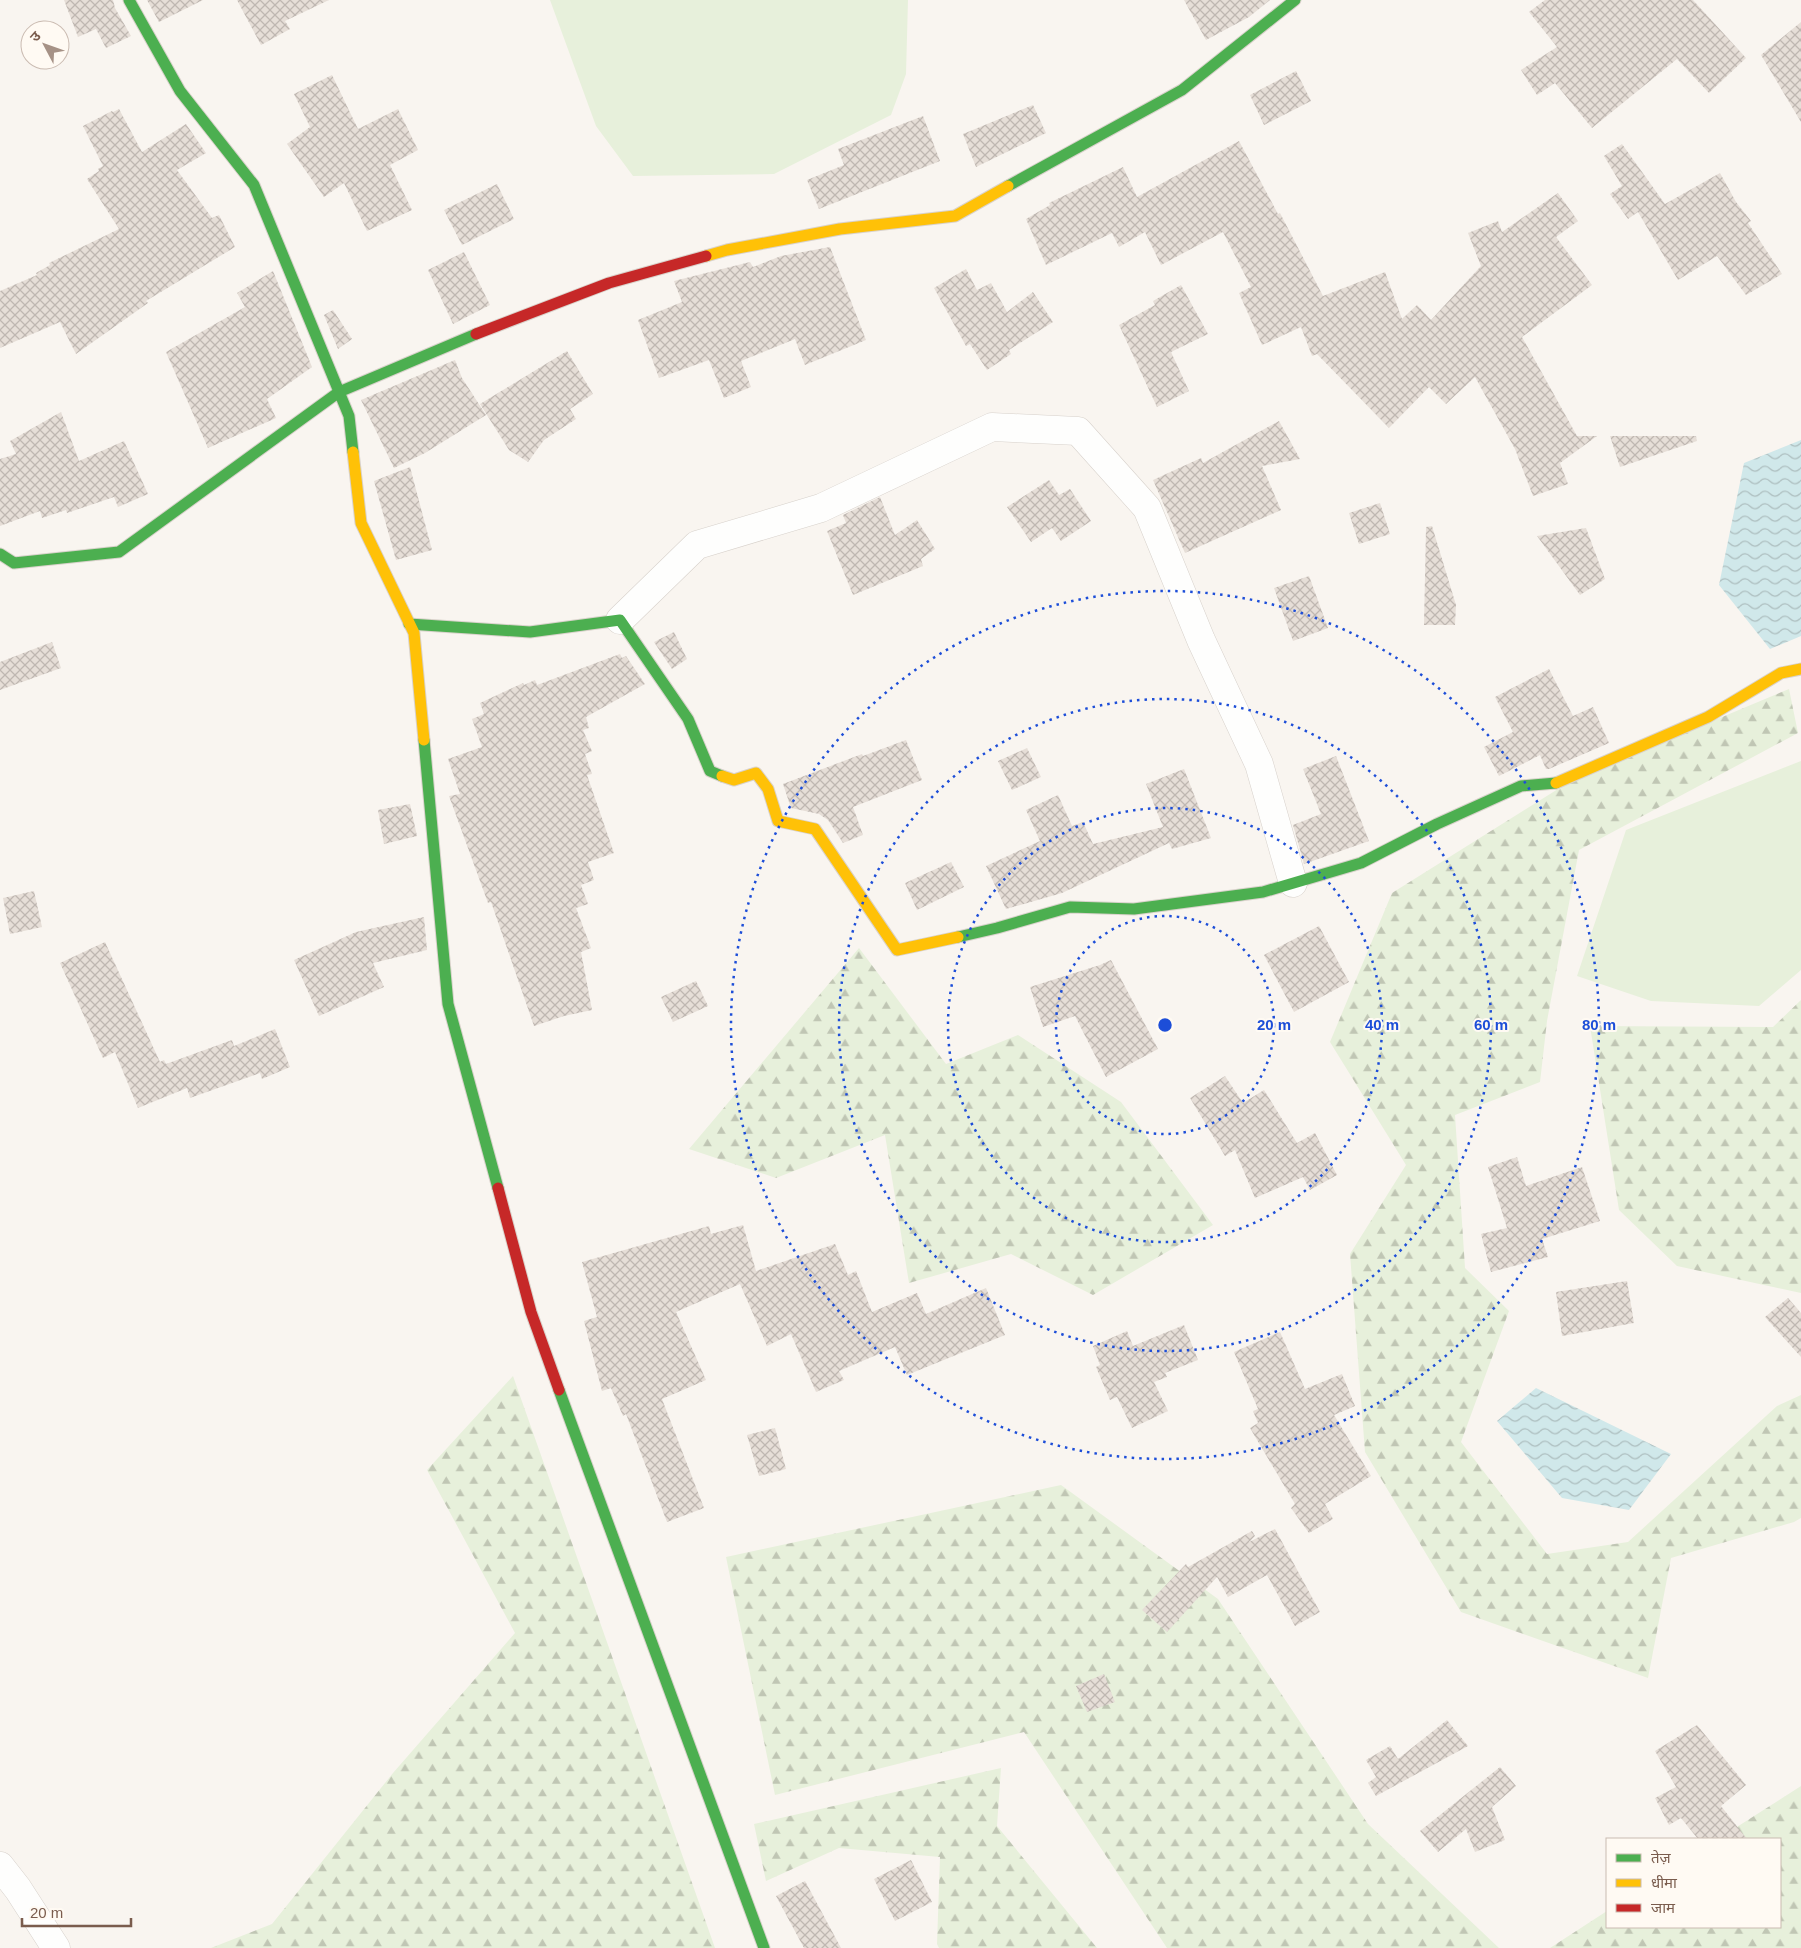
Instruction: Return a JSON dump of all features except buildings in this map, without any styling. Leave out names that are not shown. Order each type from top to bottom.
[{"type":"street","points":[[129,0],[180,91],[254,185],[349,416],[361,523],[414,633],[450,1014],[531,1312],[764,1948]]},
{"type":"street","points":[[0,554],[14,563],[119,552],[340,392],[490,328],[618,281],[727,250],[840,229],[955,216],[1182,90],[1295,0]]},
{"type":"street","points":[[409,624],[530,632],[620,620],[697,545],[821,508],[992,427],[1078,431],[1147,508],[1201,640],[1259,764],[1293,883]]},
{"type":"street","points":[[620,620],[688,719],[710,771],[734,780],[756,773],[763,779],[770,793],[778,821],[815,829],[897,950],[997,928],[1070,907],[1134,909],[1263,892],[1361,863],[1437,824],[1521,786],[1553,784],[1708,718],[1781,673],[1801,669]]},
{"type":"street","points":[[0,1866],[18,1889],[56,1948]]},
{"type":"green space","points":[[550,0],[908,0],[906,74],[891,115],[774,174],[633,176],[596,126]]},
{"type":"green space","points":[[1789,689],[1798,733],[1579,850],[1547,1021],[1540,1082],[1455,1115],[1465,1268],[1509,1311],[1461,1442],[1547,1554],[1628,1542],[1777,1406],[1801,1395],[1801,1518],[1794,1522],[1671,1558],[1648,1678],[1461,1612],[1365,1452],[1350,1254],[1406,1165],[1330,1042],[1392,893],[1574,779]]},
{"type":"green space","points":[[1801,761],[1801,970],[1759,1006],[1651,1001],[1577,976],[1626,830]]},
{"type":"green space","points":[[859,948],[946,1064],[1018,1035],[1121,1102],[1213,1225],[1093,1295],[1011,1254],[909,1283],[885,1135],[776,1178],[689,1149]]},
{"type":"green space","points":[[1801,1000],[1801,1293],[1677,1266],[1619,1210],[1590,1026],[1773,1027]]},
{"type":"green space","points":[[513,1376],[715,1948],[211,1948],[272,1924],[393,1773],[515,1633],[427,1470]]},
{"type":"green space","points":[[1061,1485],[1218,1599],[1368,1824],[1499,1948],[1167,1948],[1024,1732],[775,1795],[726,1557]]},
{"type":"green space","points":[[1001,1768],[997,1826],[1097,1948],[939,1948],[937,1944],[940,1857],[839,1848],[766,1881],[754,1824]]},
{"type":"green space","points":[[1801,1786],[1801,1948],[1550,1948],[1606,1912],[1606,1928],[1781,1928],[1781,1838],[1720,1838]]},
{"type":"water","points":[[1801,440],[1801,636],[1770,649],[1719,585],[1744,463]]},
{"type":"water","points":[[1536,1388],[1671,1454],[1629,1510],[1562,1498],[1497,1421]]},
{"type":"traffic: fast","points":[[129,0],[180,91],[254,185],[349,416],[353,452]]},
{"type":"traffic: fast","points":[[1008,186],[1182,90],[1295,0]]},
{"type":"traffic: fast","points":[[0,554],[14,563],[119,552],[339,392],[476,334]]},
{"type":"traffic: fast","points":[[409,624],[530,632],[620,620],[688,719],[710,771],[722,776]]},
{"type":"traffic: fast","points":[[424,740],[448,1004],[498,1188]]},
{"type":"traffic: fast","points":[[958,937],[1070,907],[1134,909],[1263,892],[1361,863],[1437,824],[1521,786],[1556,783]]},
{"type":"traffic: fast","points":[[559,1390],[764,1948]]},
{"type":"traffic: slow","points":[[706,256],[727,250],[840,229],[955,216],[1008,186]]},
{"type":"traffic: slow","points":[[353,452],[361,523],[414,633],[424,740]]},
{"type":"traffic: slow","points":[[1556,783],[1708,717],[1781,673],[1801,669]]},
{"type":"traffic: slow","points":[[722,776],[734,780],[756,773],[768,789],[778,821],[815,829],[897,950],[958,937]]},
{"type":"traffic: jam","points":[[476,334],[609,283],[706,256]]},
{"type":"traffic: jam","points":[[498,1188],[531,1312],[559,1390]]}]
